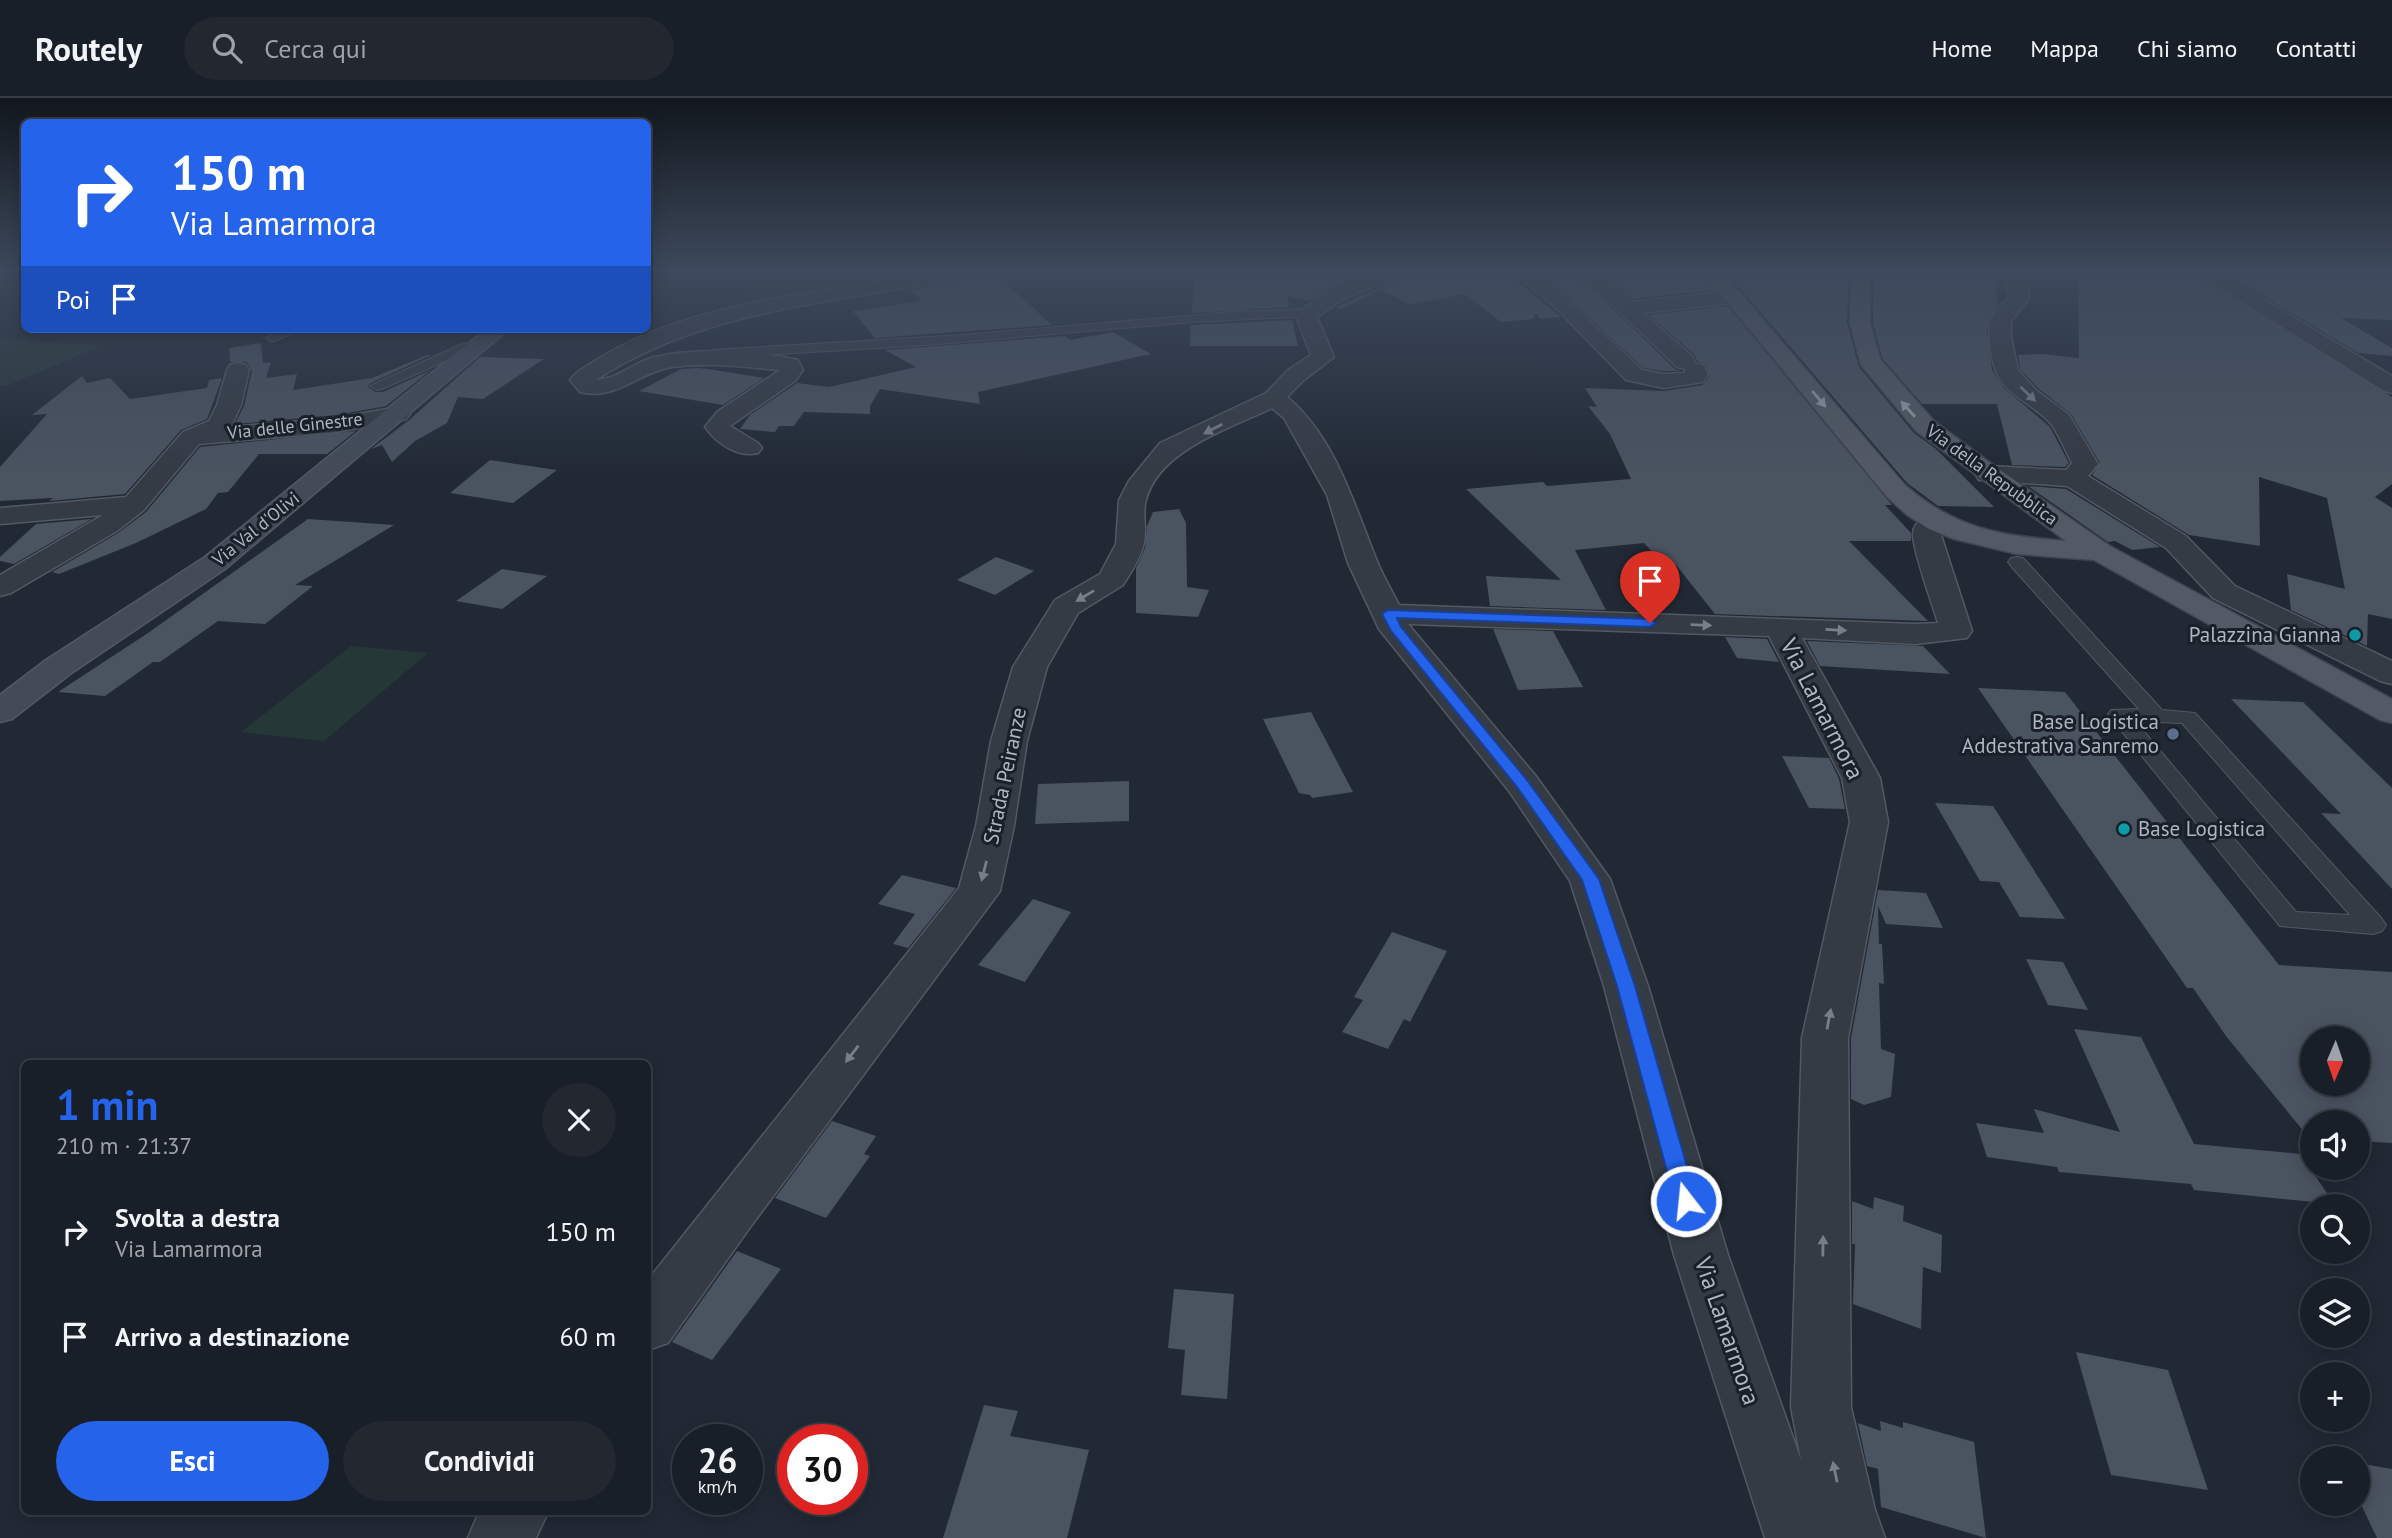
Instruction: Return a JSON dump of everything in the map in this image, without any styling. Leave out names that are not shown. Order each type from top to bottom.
[{"type":"main road","points":[[1769,339],[1908,504],[1936,523],[1998,541],[2100,552],[2392,713]]},
{"type":"main road","name":"Via della Repubblica","points":[[1864,339],[1869,360],[1925,426],[1988,474],[2100,552]]},
{"type":"street","name":"Via Val d'Olivi","points":[[0,712],[58,667],[215,564],[486,339]]},
{"type":"street","points":[[655,339],[581,380],[588,387],[617,385],[659,363],[743,360],[790,365],[792,370],[788,376],[725,417],[717,427],[727,437],[749,448]]},
{"type":"street","name":"Strada Peiranze","points":[[651,1320],[732,1210],[979,891],[995,827],[1009,741],[1030,667],[1066,607],[1112,579],[1130,544],[1132,500],[1142,481],[1169,448],[1274,398],[1296,375],[1323,356],[1316,339]]},
{"type":"street","points":[[1598,339],[1634,375],[1675,381],[1698,374],[1660,339]]},
{"type":"street","points":[[2000,339],[2007,371],[2029,396],[2061,420],[2085,464],[2073,478]]},
{"type":"street","points":[[2315,339],[2392,386]]},
{"type":"street","name":"Via delle Ginestre","points":[[0,587],[107,525],[134,504],[192,437],[219,426],[229,405],[238,370]]},
{"type":"street","name":"Via Lamarmora","points":[[1274,398],[1293,414],[1340,495],[1363,563],[1395,629],[1522,783],[1591,879],[1626,986],[1701,1255],[1797,1538]]},
{"type":"street","name":"Via delle Ginestre","points":[[192,437],[336,425],[390,413],[398,414]]},
{"type":"street","points":[[1988,474],[2073,478],[2176,542],[2224,592],[2392,674]]},
{"type":"street","points":[[0,516],[134,504]]},
{"type":"street","name":"Via Lamarmora","points":[[1388,614],[1916,635],[1956,631],[1927,535],[1929,527],[1936,523]]},
{"type":"street","name":"Via Lamarmora","points":[[1780,628],[1861,778],[1869,822],[1825,1038],[1821,1407],[1843,1510],[1853,1538]]},
{"type":"street","points":[[499,1538],[514,1515]]},
{"type":"lane","points":[[377,386],[483,339]]},
{"type":"lane","points":[[659,363],[677,357],[697,355],[955,339]]},
{"type":"lane","points":[[2017,562],[2156,716],[2188,717],[2373,925],[2289,919],[2118,714],[2156,716]]},
{"type":"shaded area","points":[[0,339],[103,345],[7,386],[0,386]]},
{"type":"shaded area","points":[[351,646],[428,653],[324,741],[241,732]]},
{"type":"building","points":[[1024,339],[1125,339],[1151,354],[978,392],[980,404],[880,389],[870,406],[870,414],[804,412],[794,426],[779,426],[775,432],[740,429],[750,415],[797,383],[829,387],[916,367],[885,350]]},
{"type":"building","points":[[1190,339],[1296,339],[1298,346],[1190,346]]},
{"type":"building","points":[[1612,339],[1644,339],[1675,369],[1681,371],[1643,368]]},
{"type":"building","points":[[1677,339],[1755,339],[1892,505],[1885,505],[1911,533],[1911,541],[1849,541],[1928,621],[1715,614],[1676,565],[1665,566],[1644,543],[1575,550],[1606,610],[1490,606],[1486,576],[1561,580],[1466,489],[1543,482],[1547,486],[1631,479],[1610,434],[1588,406],[1597,407],[1585,388],[1664,391],[1703,385],[1710,375],[1705,364],[1697,361],[1695,355]]},
{"type":"building","points":[[1784,339],[1851,339],[1859,367],[1914,433],[1936,449],[1994,507],[1938,506],[1907,483]]},
{"type":"building","points":[[1877,339],[1988,339],[1992,370],[2004,388],[2050,427],[2069,463],[2065,467],[2012,465],[1997,404],[1922,404],[1882,358]]},
{"type":"building","points":[[2079,339],[2300,339],[2392,397],[2392,484],[2375,497],[2392,508],[2392,619],[2368,614],[2367,646],[2291,610],[2287,574],[2345,589],[2327,498],[2259,477],[2260,546],[2189,535],[2092,475],[2100,463],[2071,414],[2039,389],[2020,369],[2018,355],[2042,354],[2079,358]]},
{"type":"building","points":[[2335,339],[2377,339],[2392,348],[2392,356],[2358,353]]},
{"type":"building","points":[[261,343],[263,363],[271,362],[266,378],[297,374],[293,390],[372,378],[427,355],[431,355],[369,384],[368,387],[376,392],[383,392],[431,370],[386,406],[336,415],[235,424],[244,406],[252,371],[247,362],[230,362],[229,348]]},
{"type":"building","points":[[480,357],[544,359],[483,399],[458,397],[447,423],[415,441],[392,462],[382,445],[371,449],[408,421]]},
{"type":"building","points":[[697,368],[764,378],[723,405],[639,391],[681,369]]},
{"type":"building","points":[[82,376],[87,383],[110,378],[130,399],[207,388],[209,380],[222,378],[207,419],[181,430],[125,494],[49,501],[53,498],[0,501],[0,467],[47,414],[32,415]]},
{"type":"building","points":[[356,431],[327,454],[259,454],[228,492],[218,493],[206,509],[136,543],[59,574],[52,572],[118,533],[146,512],[200,447]]},
{"type":"building","points":[[490,460],[557,470],[513,503],[450,493]]},
{"type":"building","points":[[2028,486],[2066,489],[2160,547],[2132,550],[2115,541],[2108,542]]},
{"type":"building","points":[[1179,509],[1186,523],[1187,587],[1209,590],[1198,617],[1136,613],[1136,568],[1145,548],[1147,526],[1153,512]]},
{"type":"building","points":[[92,519],[14,564],[0,561],[0,557],[36,524]]},
{"type":"building","points":[[308,519],[394,525],[295,585],[313,586],[265,624],[218,621],[105,696],[58,692],[148,633]]},
{"type":"building","points":[[996,557],[1034,571],[995,595],[957,580]]},
{"type":"building","points":[[502,569],[547,576],[502,609],[456,601]]},
{"type":"building","points":[[1493,629],[1553,631],[1583,687],[1518,690]]},
{"type":"building","points":[[1725,637],[1767,639],[1779,662],[1737,658]]},
{"type":"building","points":[[1807,641],[1923,646],[1950,674],[1820,666]]},
{"type":"building","name":"Base Logistica","points":[[1978,688],[2065,692],[2279,965],[2392,972],[2392,1143],[2370,1142],[2370,1110],[2300,1110],[2300,1127],[2226,1036],[2193,988],[2187,988]]},
{"type":"building","points":[[2231,699],[2303,702],[2392,788],[2392,889],[2321,813],[2341,814]]},
{"type":"building","points":[[1311,712],[1353,792],[1312,798],[1299,793],[1263,719]]},
{"type":"building","points":[[1782,756],[1829,758],[1839,779],[1845,809],[1809,808]]},
{"type":"building","points":[[1129,781],[1129,821],[1035,824],[1038,784]]},
{"type":"building","points":[[1935,803],[1993,806],[2065,919],[2020,917],[1999,882],[1980,881]]},
{"type":"building","points":[[902,875],[956,888],[908,948],[893,944],[915,914],[878,904]]},
{"type":"building","points":[[1878,890],[1926,893],[1943,928],[1886,924],[1878,906],[1884,984],[1879,983],[1881,1049],[1895,1054],[1891,1097],[1864,1105],[1851,1099],[1851,1038]]},
{"type":"building","points":[[1033,899],[1071,912],[1025,982],[978,965]]},
{"type":"building","points":[[1392,932],[1447,951],[1410,1022],[1404,1019],[1388,1049],[1342,1032],[1363,1000],[1354,997]]},
{"type":"building","points":[[2026,959],[2063,962],[2088,1010],[2048,1005]]},
{"type":"building","points":[[2074,1029],[2141,1037],[2194,1144],[2300,1154],[2300,1180],[2318,1180],[2327,1194],[2300,1194],[2300,1201],[2194,1190],[2191,1184],[2059,1172],[2057,1167],[1987,1157],[1976,1123],[2044,1133],[2034,1109],[2120,1132]]},
{"type":"building","points":[[832,1121],[876,1136],[864,1154],[870,1156],[826,1218],[775,1198]]},
{"type":"building","points":[[1874,1197],[1904,1206],[1903,1221],[1942,1235],[1941,1273],[1923,1267],[1921,1329],[1853,1304],[1855,1244],[1852,1244],[1852,1201],[1873,1209]]},
{"type":"building","points":[[737,1251],[781,1269],[712,1360],[672,1342]]},
{"type":"building","points":[[1174,1289],[1234,1294],[1227,1399],[1181,1395],[1185,1350],[1168,1348]]},
{"type":"building","points":[[2076,1352],[2168,1370],[2208,1490],[2111,1475]]},
{"type":"building","points":[[984,1405],[1018,1411],[1010,1436],[1089,1450],[1067,1538],[943,1538]]},
{"type":"building","points":[[1880,1421],[1903,1428],[1903,1422],[1974,1442],[1986,1538],[1881,1507],[1878,1469],[1867,1466],[1858,1423],[1881,1431]]},
{"type":"building","points":[[2370,1465],[2392,1469],[2392,1538],[2377,1538],[2367,1516],[2370,1516]]},
{"type":"place","name":"Palazzina Gianna","points":[[2355,635]]},
{"type":"place","name":"Base Logistica Addestrativa Sanremo","points":[[2173,734]]},
{"type":"place","name":"Base Logistica","points":[[2124,829]]},
{"type":"route","points":[[1650,623],[1388,614],[1395,629],[1522,783],[1591,879],[1626,986],[1686,1201]]}]
